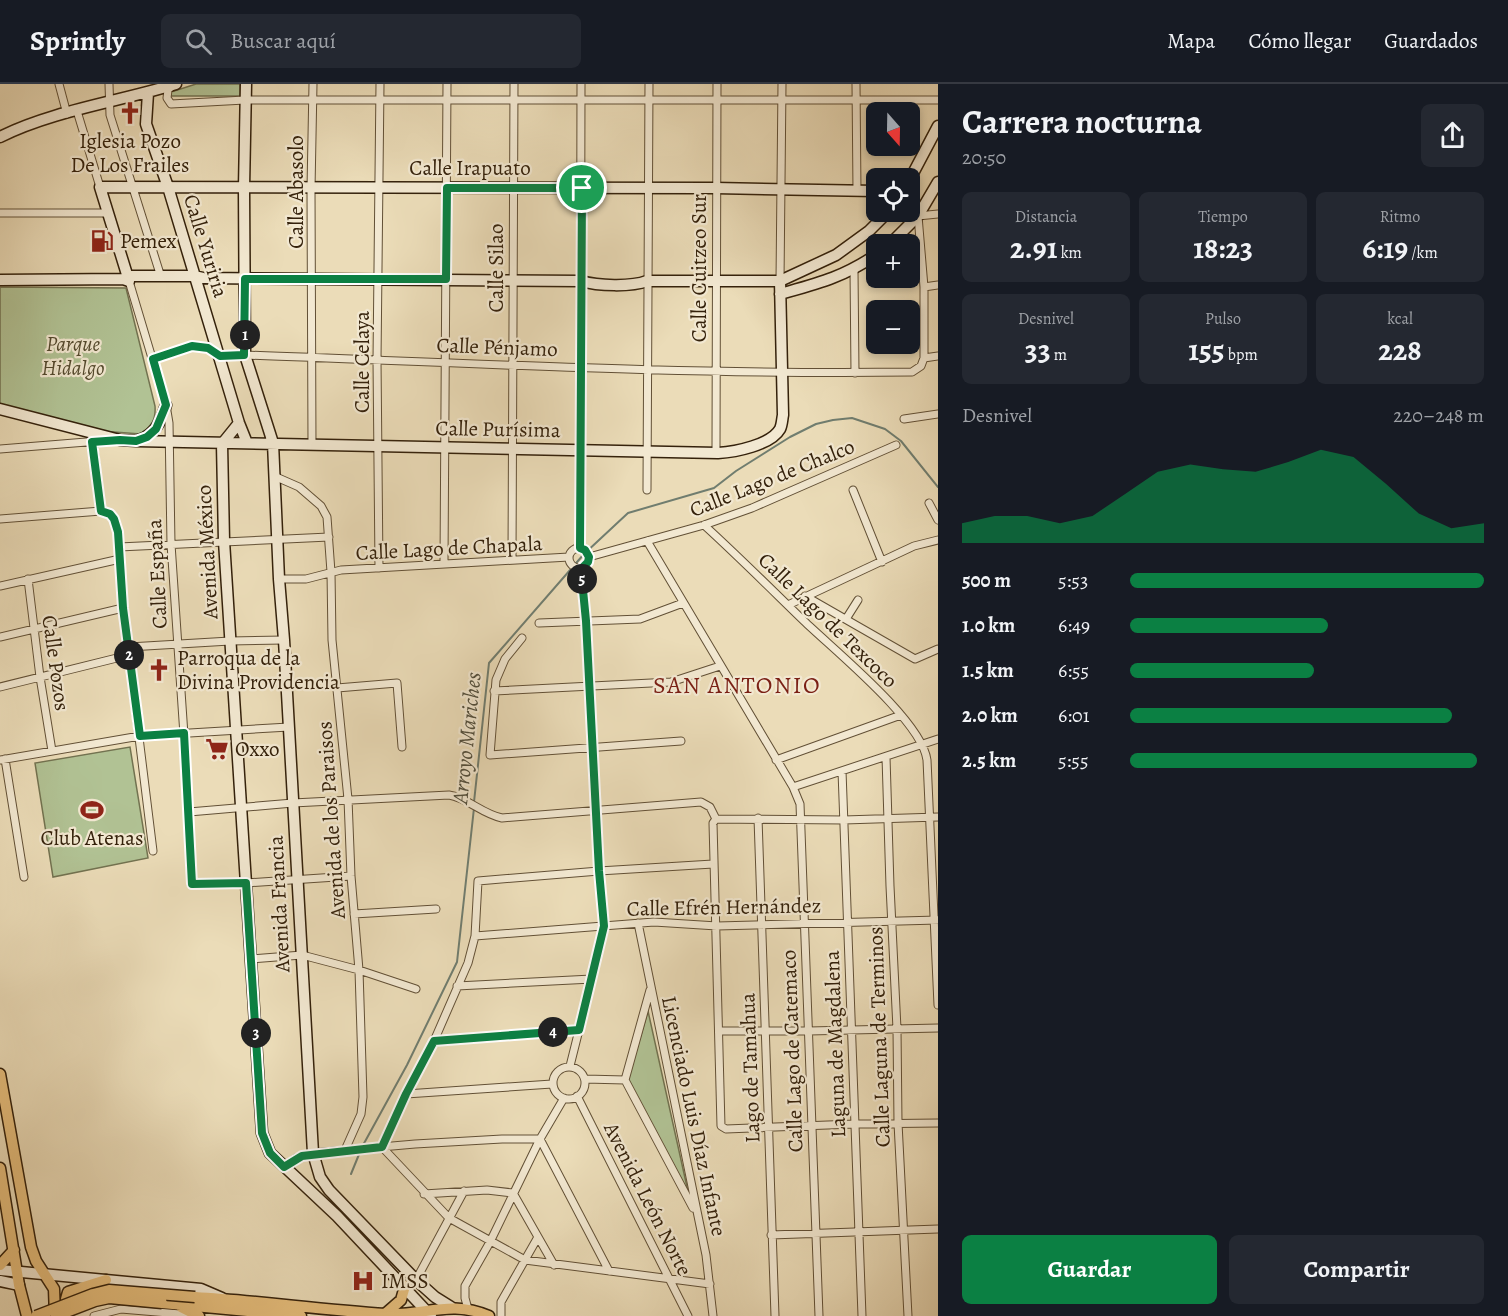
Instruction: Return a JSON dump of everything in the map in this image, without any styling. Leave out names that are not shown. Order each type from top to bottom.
[{"type":"main road","points":[[0,1074],[31,1247],[54,1289],[56,1316],[109,1298],[301,1316]]},
{"type":"main road","points":[[0,1168],[25,1311],[17,1316]]},
{"type":"main road","points":[[0,1265],[14,1250]]},
{"type":"main road","points":[[70,1316],[66,1299],[68,1292],[106,1280]]},
{"type":"main road","points":[[385,1314],[401,1300],[405,1286]]},
{"type":"main road","points":[[36,1316],[109,1290],[385,1314],[430,1313],[451,1307],[468,1309],[489,1316]]},
{"type":"main road","points":[[176,1304],[201,1316]]},
{"type":"street","points":[[59,84],[100,187],[127,279]]},
{"type":"street","points":[[109,84],[110,115],[162,277]]},
{"type":"street","points":[[0,137],[20,128],[72,112],[175,84]]},
{"type":"street","points":[[175,84],[167,93],[168,102],[171,104],[245,100],[938,100]]},
{"type":"street","name":"Avenida Francia","points":[[246,84],[244,355],[273,443],[313,1154],[320,1177],[329,1190],[416,1280],[435,1297],[451,1307]]},
{"type":"street","name":"Calle Abasolo","points":[[312,445],[313,84]]},
{"type":"street","name":"Calle Celaya","points":[[379,568],[377,360],[380,84]]},
{"type":"street","points":[[444,563],[447,84]]},
{"type":"street","name":"Calle Silao","points":[[513,559],[514,84]]},
{"type":"street","points":[[574,563],[588,562],[589,556],[582,549],[581,84]]},
{"type":"street","points":[[646,490],[649,84]]},
{"type":"street","name":"Calle Cuitzeo Sur","points":[[716,452],[717,84]]},
{"type":"street","points":[[780,281],[782,84]]},
{"type":"street","points":[[856,84],[856,191]]},
{"type":"street","name":"Calle Yuriria","points":[[148,93],[146,124],[198,279],[239,423],[247,443]]},
{"type":"street","points":[[916,168],[938,126]]},
{"type":"street","points":[[920,213],[938,182]]},
{"type":"street","name":"Calle Irapuato","points":[[100,187],[715,188],[866,191]]},
{"type":"street","points":[[0,213],[108,213]]},
{"type":"street","points":[[920,216],[938,213]]},
{"type":"street","points":[[0,280],[581,281],[590,278],[639,278],[648,281],[780,281],[836,255],[878,222]]},
{"type":"street","points":[[900,234],[912,222]]},
{"type":"street","points":[[919,222],[924,287],[924,358],[938,356]]},
{"type":"street","points":[[780,294],[835,279],[866,262]]},
{"type":"street","points":[[854,270],[855,373]]},
{"type":"street","points":[[127,279],[162,277],[198,279]]},
{"type":"street","name":"Calle España","points":[[127,279],[166,405],[170,432],[168,442],[171,544],[192,884],[246,883]]},
{"type":"street","name":"Calle Purísima","points":[[0,409],[93,437],[136,441],[716,452],[749,447],[766,441],[779,431],[783,416],[780,281]]},
{"type":"street","points":[[924,287],[938,285]]},
{"type":"street","name":"Calle Pénjamo","points":[[153,359],[192,346],[208,348],[220,356],[312,357],[716,372],[855,373],[916,370],[921,366],[924,358]]},
{"type":"street","points":[[136,441],[147,437],[156,429],[166,405]]},
{"type":"street","points":[[904,419],[938,414]]},
{"type":"street","points":[[222,444],[239,423]]},
{"type":"street","points":[[0,450],[93,437],[101,511]]},
{"type":"street","name":"Avenida México","points":[[222,444],[224,541],[262,1133],[270,1153],[337,1216],[430,1313]]},
{"type":"street","name":"Calle Lago de Chalco","points":[[589,556],[704,525],[782,496],[896,445]]},
{"type":"street","name":"Avenida de los Paraisos","points":[[274,476],[299,487],[321,506],[327,516],[332,640],[348,799],[351,876],[359,970],[363,1107],[345,1150]]},
{"type":"street","points":[[853,490],[882,562]]},
{"type":"street","points":[[929,503],[938,520]]},
{"type":"street","points":[[0,519],[101,511],[110,514],[114,519],[118,532],[123,608],[153,850]]},
{"type":"street","name":"Calle Lago de Texcoco","points":[[704,525],[901,714],[924,744]]},
{"type":"street","points":[[119,547],[329,537]]},
{"type":"street","points":[[788,605],[914,546],[938,540]]},
{"type":"street","name":"Calle Lago de Catemaco","points":[[647,541],[799,798],[802,818],[803,923],[819,1316]]},
{"type":"street","points":[[570,1066],[604,926],[586,621],[582,580],[574,563],[572,551],[582,549]]},
{"type":"street","points":[[0,586],[120,559]]},
{"type":"street","name":"Calle Lago de Chapala","points":[[331,572],[513,559],[574,563]]},
{"type":"street","points":[[279,579],[306,579],[331,572]]},
{"type":"street","name":"Calle Pozos","points":[[28,579],[52,751]]},
{"type":"street","points":[[805,596],[915,659],[938,649]]},
{"type":"street","points":[[846,619],[858,600]]},
{"type":"street","points":[[540,623],[640,619],[683,603]]},
{"type":"street","points":[[0,637],[123,608]]},
{"type":"street","points":[[522,638],[500,668],[494,691],[490,755],[681,741]]},
{"type":"street","points":[[0,687],[129,651],[177,644],[284,640]]},
{"type":"street","points":[[494,691],[671,682],[720,666]]},
{"type":"street","points":[[337,688],[397,683],[402,747]]},
{"type":"street","points":[[776,759],[901,714]]},
{"type":"street","points":[[24,877],[3,759],[140,736],[289,728]]},
{"type":"street","points":[[793,787],[938,739]]},
{"type":"street","points":[[924,744],[934,817],[938,1005]]},
{"type":"street","name":"Calle Laguna de Terminos","points":[[886,757],[897,1029],[898,1123],[908,1316]]},
{"type":"street","name":"Laguna de Magdalena","points":[[842,771],[862,1316]]},
{"type":"street","points":[[189,812],[293,802],[449,795],[464,799],[502,818],[701,801],[710,807],[716,819]]},
{"type":"street","points":[[716,819],[844,820],[934,817]]},
{"type":"street","name":"Lago de Tamahua","points":[[758,818],[775,1316]]},
{"type":"street","points":[[716,819],[713,823],[713,864],[717,926],[721,1126],[726,1129],[938,1123]]},
{"type":"street","points":[[382,1147],[434,1041],[468,963],[475,936],[478,881],[713,864]]},
{"type":"street","points":[[246,883],[351,876]]},
{"type":"street","points":[[354,914],[436,909]]},
{"type":"street","name":"Calle Efrén Hernández","points":[[475,936],[638,923],[717,926],[937,920]]},
{"type":"street","name":"Licenciado Luis Díaz Infante","points":[[638,923],[706,1255],[713,1316]]},
{"type":"street","points":[[251,959],[302,955],[416,988]]},
{"type":"street","points":[[457,986],[592,979]]},
{"type":"street","points":[[650,988],[625,1080],[697,1215]]},
{"type":"street","points":[[719,1031],[938,1028]]},
{"type":"street","points":[[434,1041],[579,1030]]},
{"type":"street","points":[[570,1066],[579,1070],[585,1079],[584,1089],[577,1096],[564,1098],[556,1093],[552,1084],[555,1073],[570,1066]]},
{"type":"street","points":[[585,1079],[625,1080]]},
{"type":"street","points":[[406,1094],[552,1084]]},
{"type":"street","name":"Avenida León Norte","points":[[577,1096],[688,1316]]},
{"type":"street","points":[[468,1309],[465,1286],[490,1242],[540,1139],[564,1098]]},
{"type":"street","points":[[284,1167],[296,1158],[354,1149],[502,1139],[540,1139]]},
{"type":"street","points":[[540,1139],[609,1271]]},
{"type":"street","points":[[382,1147],[449,1218],[525,1260],[710,1284]]},
{"type":"street","points":[[424,1194],[487,1190],[513,1193]]},
{"type":"street","points":[[416,1280],[464,1191]]},
{"type":"street","points":[[513,1193],[554,1265]]},
{"type":"street","points":[[771,1235],[938,1229]]},
{"type":"street","points":[[501,1316],[501,1302],[538,1237]]},
{"type":"street","points":[[0,1270],[201,1289],[222,1299]]},
{"type":"street","points":[[0,1281],[19,1285]]},
{"type":"street","points":[[94,1316],[121,1309],[201,1316]]},
{"type":"green space","points":[[196,84],[240,84],[240,96],[170,96],[171,92]]},
{"type":"green space","name":"Parque Hidalgo","points":[[0,287],[126,288],[155,406],[154,419],[148,428],[141,434],[100,431],[0,407]]},
{"type":"green space","name":"Club Atenas","points":[[130,747],[148,858],[53,877],[35,763]]},
{"type":"green space","points":[[648,1011],[689,1196],[626,1086]]},
{"type":"waterway","name":"Arroyo Mariches","points":[[474,802],[489,663],[584,554],[628,513],[714,488],[736,471],[790,437],[816,424],[852,418],[885,429],[901,441],[938,487]]},
{"type":"waterway","name":"Arroyo Mariches","points":[[351,1174],[362,1147],[407,1065],[457,962],[474,808]]},
{"type":"place","name":"Iglesia Pozo De Los Frailes","points":[[130,113]]},
{"type":"place","name":"Pemex","points":[[102,241]]},
{"type":"place","name":"Parroqua de la Divina Providencia","points":[[159,670]]},
{"type":"place","name":"Oxxo","points":[[217,749]]},
{"type":"place","name":"Club Atenas","points":[[92,810]]},
{"type":"place","name":"IMSS","points":[[363,1281]]},
{"type":"district","name":"SAN ANTONIO","points":[[737,685]]},
{"type":"route","points":[[447,188],[582,188],[580,548],[589,555],[586,566],[583,567],[582,580],[604,926],[579,1030],[434,1041],[382,1147],[302,1156],[284,1167],[270,1153],[262,1133],[246,883],[192,884],[184,733],[140,736],[123,608],[117,525],[110,514],[101,511],[92,442],[136,441],[151,435],[159,425],[166,405],[153,359],[192,346],[208,348],[220,356],[244,355],[245,279],[446,279],[447,188]]}]
